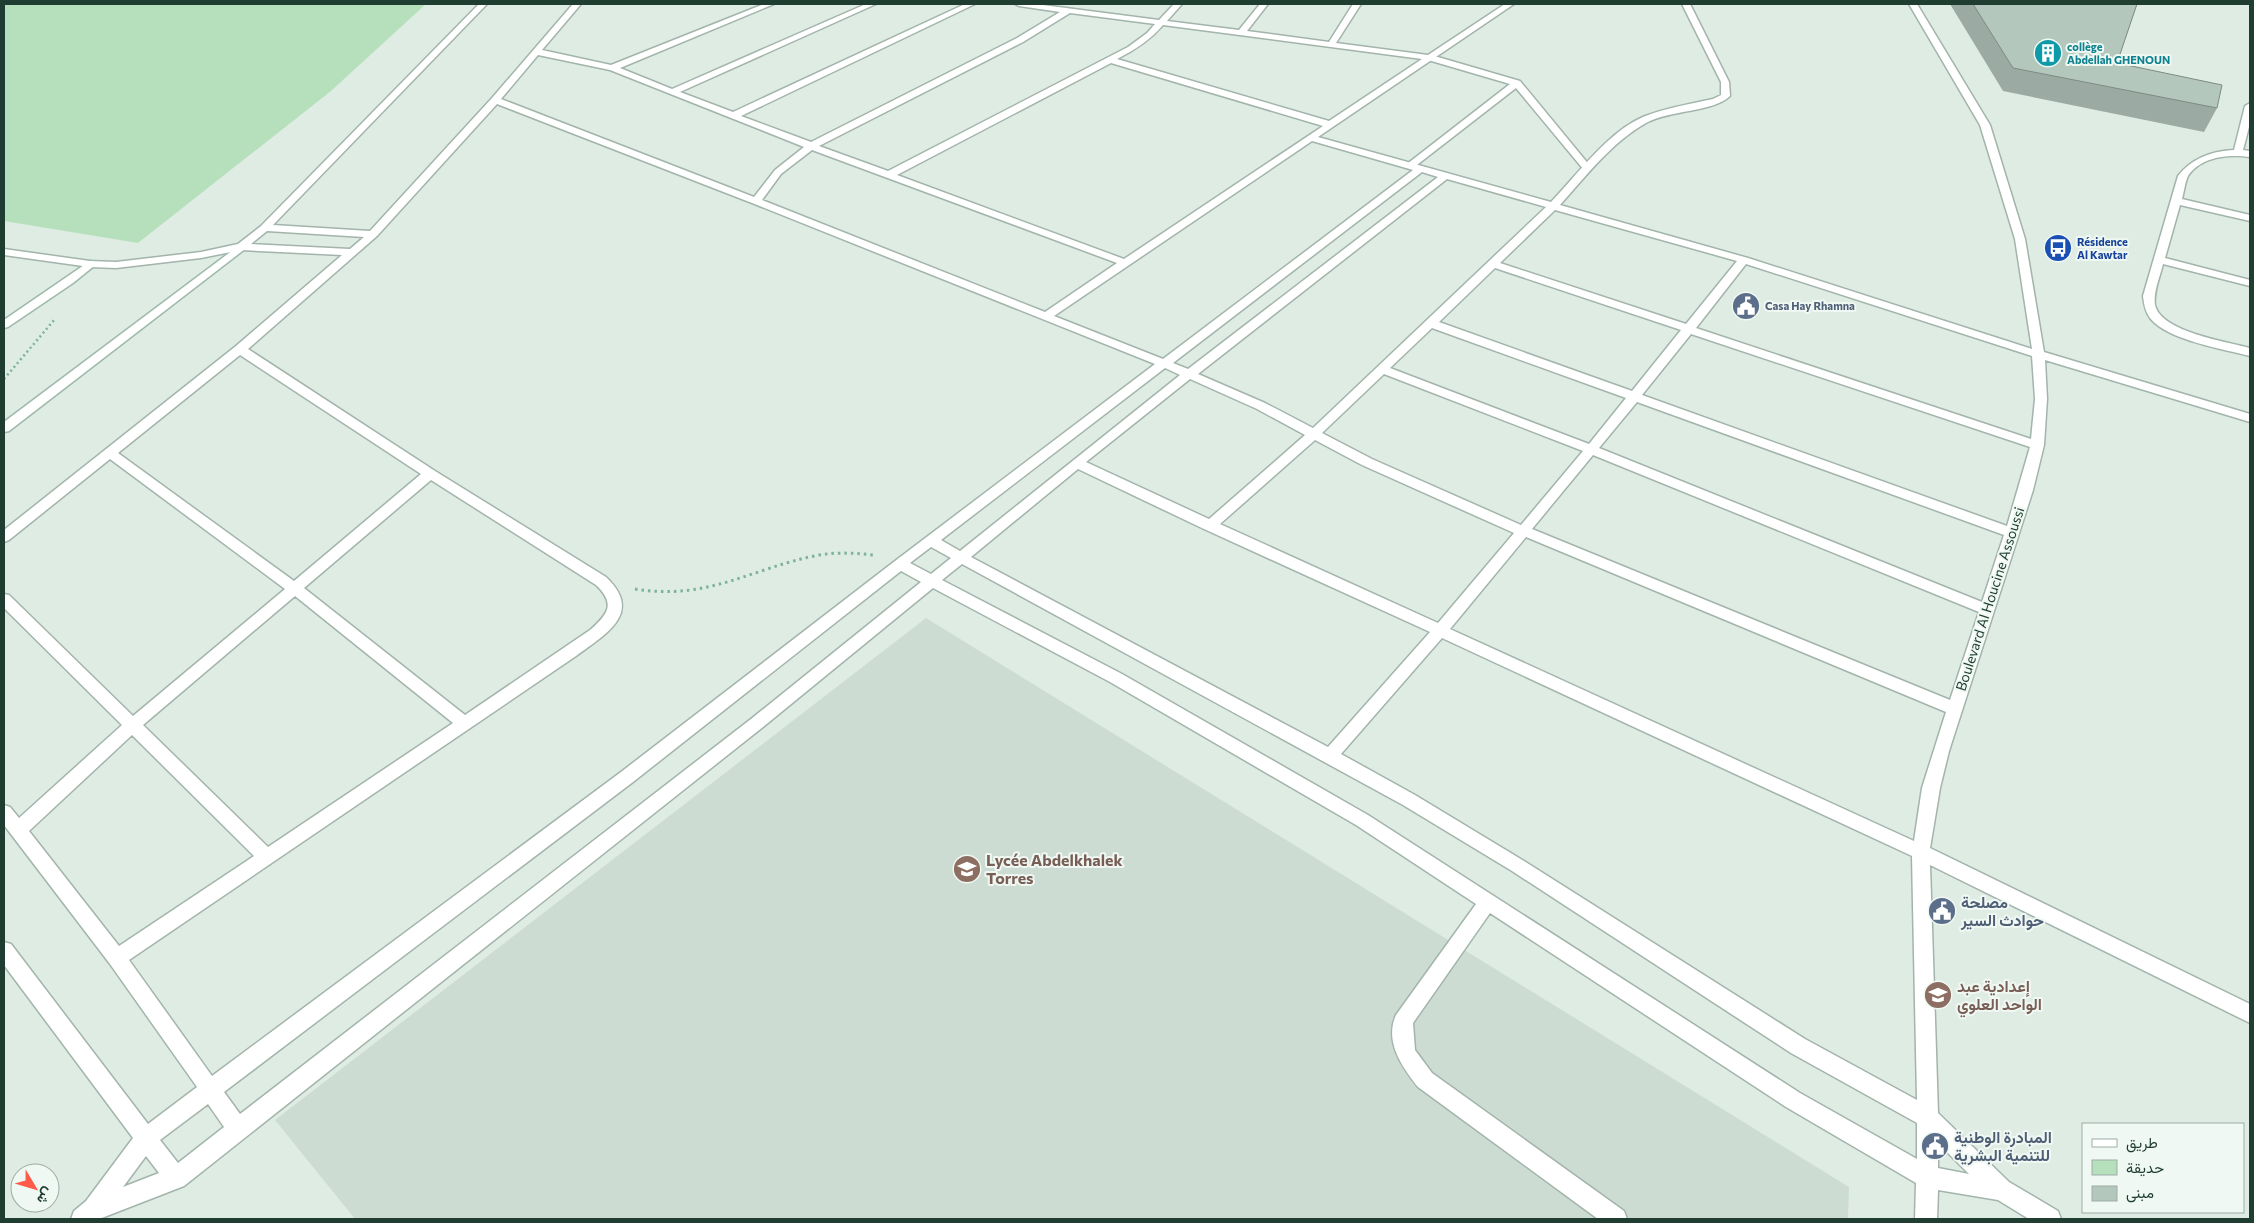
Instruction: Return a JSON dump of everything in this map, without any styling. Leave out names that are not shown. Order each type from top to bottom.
[{"type":"street","points":[[4,428],[264,228],[483,4]]},
{"type":"street","points":[[4,537],[240,349],[373,234],[496,100],[577,4]]},
{"type":"street","points":[[612,68],[770,4]]},
{"type":"street","points":[[672,92],[872,4]]},
{"type":"street","points":[[733,116],[971,4]]},
{"type":"street","points":[[1019,4],[1431,58],[1517,83],[1587,168]]},
{"type":"street","points":[[756,201],[778,172],[810,146],[1020,40],[1068,11],[1076,4]]},
{"type":"street","points":[[889,174],[1110,60],[1142,41],[1178,4]]},
{"type":"street","points":[[1241,34],[1264,4]]},
{"type":"street","points":[[1332,45],[1357,4]]},
{"type":"street","points":[[1046,316],[1510,4]]},
{"type":"street","points":[[1209,526],[1314,434],[1493,264],[1553,206],[1617,138],[1644,120],[1660,114],[1716,101],[1726,96],[1725,82],[1686,4]]},
{"type":"street","name":"Boulevard Al Houcine Assoussi","points":[[1913,4],[1985,125],[2020,239],[2039,355],[2042,399],[2037,445],[2026,490],[1954,709],[1931,788],[1921,852],[1927,1117],[1926,1219]]},
{"type":"street","points":[[537,52],[612,68],[810,146],[1126,263]]},
{"type":"street","points":[[1110,60],[1331,125]]},
{"type":"street","points":[[88,1214],[147,1137],[596,801],[900,564],[1415,168],[1517,83]]},
{"type":"street","points":[[496,100],[1163,362],[1261,406],[1367,462],[1523,530],[1954,709]]},
{"type":"street","points":[[2238,152],[2250,106]]},
{"type":"street","points":[[1311,138],[1744,260],[2039,355],[2250,418]]},
{"type":"street","points":[[2250,154],[2238,152],[2200,160],[2190,166],[2183,176],[2149,296],[2150,307],[2156,317],[2182,332],[2250,352]]},
{"type":"street","points":[[88,1214],[176,1178],[240,1130],[757,723],[1189,374],[1445,176]]},
{"type":"street","points":[[2177,201],[2250,218]]},
{"type":"street","points":[[264,228],[373,234]]},
{"type":"street","points":[[4,252],[90,264],[124,264],[201,255],[241,246],[351,252]]},
{"type":"street","points":[[1330,756],[1439,632],[1591,450],[1744,260]]},
{"type":"street","points":[[2160,260],[2250,283]]},
{"type":"street","points":[[4,325],[69,281],[90,264]]},
{"type":"street","points":[[1493,264],[2037,445]]},
{"type":"street","points":[[1430,323],[2011,532]]},
{"type":"street","points":[[117,958],[571,652],[607,624],[614,614],[616,602],[613,593],[600,580],[430,474],[240,349]]},
{"type":"street","points":[[1381,369],[1843,550],[1987,610]]},
{"type":"street","points":[[110,452],[294,588],[464,724]]},
{"type":"street","points":[[1076,464],[1921,852],[2250,1014]]},
{"type":"street","points":[[19,829],[134,724],[430,474]]},
{"type":"street","points":[[931,541],[1330,756],[1518,866],[1798,1046],[1927,1117],[2001,1190],[2050,1219]]},
{"type":"street","points":[[900,564],[1116,678],[1362,820],[1793,1100],[1927,1177],[2001,1190]]},
{"type":"street","points":[[4,599],[134,724],[267,857]]},
{"type":"street","points":[[4,812],[117,958],[240,1130]]},
{"type":"street","points":[[1488,901],[1403,1021],[1402,1044],[1408,1059],[1425,1080],[1616,1219]]},
{"type":"street","points":[[4,950],[147,1137],[176,1178]]},
{"type":"path","points":[[4,379],[59,315]]},
{"type":"path","points":[[600,580],[646,592],[668,595],[701,590],[812,557],[834,553],[872,555],[900,564]]},
{"type":"shaded area","name":"Lycée Abdelkhalek Torres","points":[[926,618],[1849,1187],[1848,1219],[355,1219],[275,1120]]},
{"type":"green space","points":[[4,4],[426,4],[331,91],[138,243],[4,221]]},
{"type":"building","points":[[1973,4],[2137,4],[2117,63],[2222,85],[2217,108],[2013,68]]},
{"type":"place","name":"collège Abdellah GHENOUN","points":[[2048,53]]},
{"type":"place","name":"Résidence Al Kawtar","points":[[2058,248]]},
{"type":"place","name":"Casa Hay Rhamna","points":[[1746,306]]},
{"type":"place","name":"Lycée Abdelkhalek Torres","points":[[967,869]]},
{"type":"place","name":"مصلحة حوادث السير","points":[[1942,911]]},
{"type":"place","name":"إعدادية عبد الواحد العلوي","points":[[1938,995]]},
{"type":"place","name":"المبادرة الوطنية للتنمية البشرية","points":[[1935,1146]]}]
